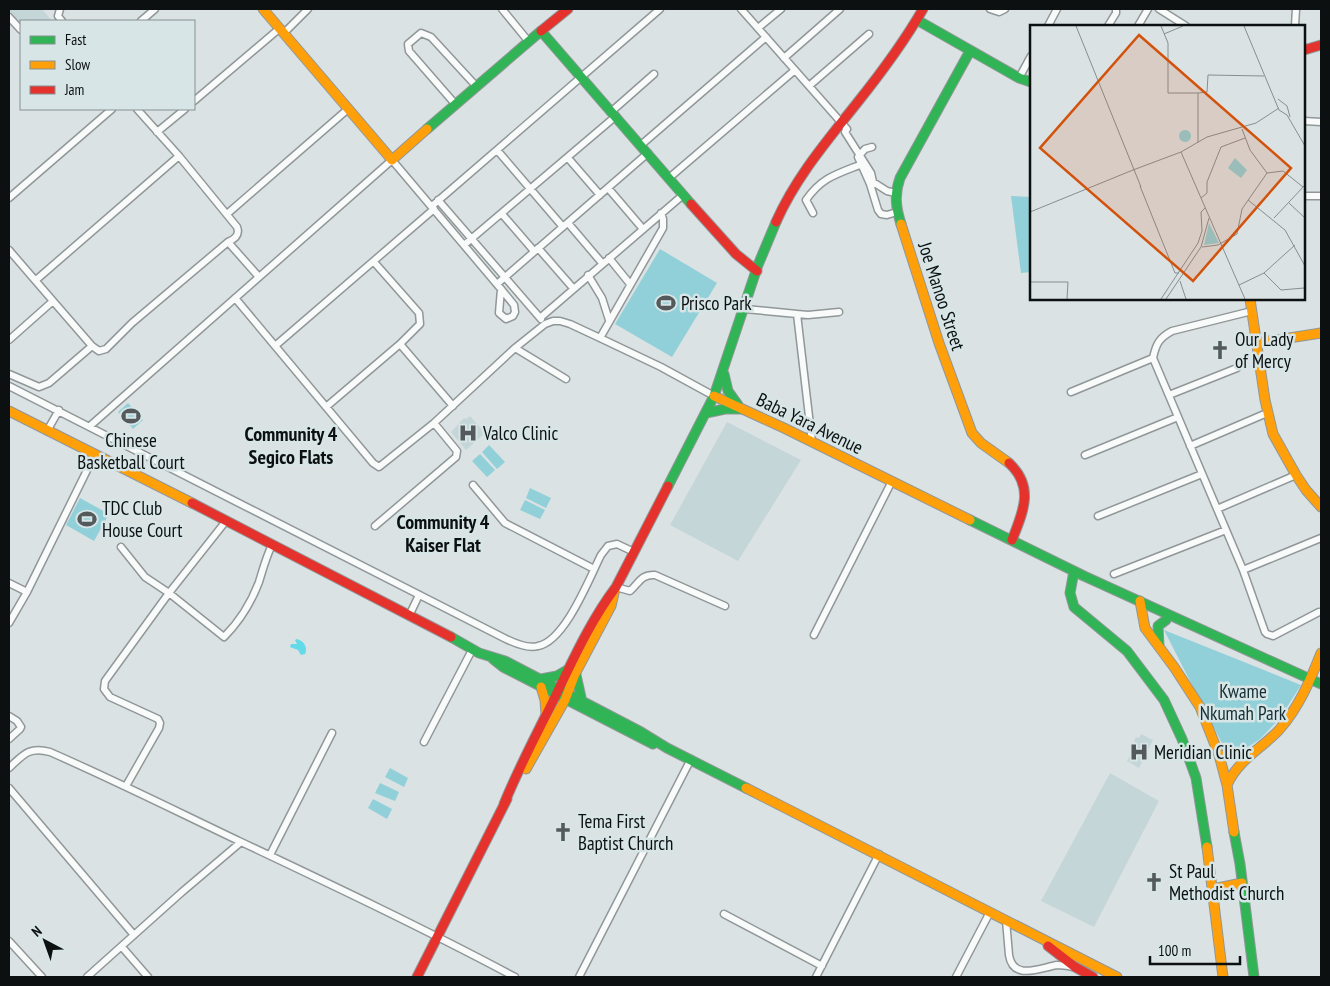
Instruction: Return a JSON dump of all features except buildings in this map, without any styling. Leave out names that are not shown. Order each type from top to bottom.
[{"type":"main road","points":[[263,9],[392,160],[568,9]]},
{"type":"main road","points":[[417,977],[504,804],[558,714],[566,696],[572,672],[607,598],[616,587],[706,413],[724,374],[756,271],[774,224],[792,189],[804,170],[887,64],[923,9]]},
{"type":"main road","points":[[917,20],[1019,78],[1030,82]]},
{"type":"main road","points":[[541,31],[736,254],[756,271]]},
{"type":"main road","points":[[1305,50],[1321,45]]},
{"type":"main road","name":"Joe Manoo Street","points":[[970,51],[900,178],[896,193],[898,212],[939,343],[972,433],[976,440],[986,448],[1009,462],[1020,474],[1026,489],[1026,502],[1012,540]]},
{"type":"main road","points":[[1250,300],[1267,413],[1273,434],[1296,475],[1321,507]]},
{"type":"main road","points":[[1257,343],[1321,333]]},
{"type":"main road","points":[[724,374],[728,391],[744,410]]},
{"type":"main road","name":"Baba Yara Avenue","points":[[714,396],[1012,540],[1084,576],[1090,581],[1321,684]]},
{"type":"main road","points":[[706,413],[725,409],[744,410]]},
{"type":"main road","points":[[9,411],[226,521],[472,650],[493,659],[503,667],[541,683],[579,704],[641,732],[667,748],[879,854],[1117,977]]},
{"type":"main road","points":[[1074,571],[1070,583],[1070,600],[1074,607],[1127,651],[1164,700],[1182,739],[1196,778],[1213,889],[1223,977]]},
{"type":"main road","points":[[1141,605],[1145,628],[1200,707],[1219,755],[1227,785],[1240,864],[1254,977]]},
{"type":"main road","name":"Baba Yara Avenue","points":[[1141,605],[1166,620],[1206,637],[1226,642]]},
{"type":"main road","points":[[1159,647],[1158,626],[1166,620]]},
{"type":"main road","points":[[1227,785],[1239,763],[1262,746],[1290,716],[1301,699],[1321,653]]},
{"type":"main road","points":[[541,683],[572,672]]},
{"type":"main road","points":[[504,804],[557,692],[572,672]]},
{"type":"main road","points":[[572,672],[579,704]]},
{"type":"main road","points":[[541,683],[546,700],[546,716]]},
{"type":"main road","points":[[558,714],[579,704]]},
{"type":"main road","points":[[1213,889],[1242,883]]},
{"type":"main road","points":[[1018,927],[1075,967],[1093,977]]},
{"type":"street","points":[[142,20],[155,9]]},
{"type":"street","points":[[195,100],[308,9]]},
{"type":"street","points":[[502,9],[529,42]]},
{"type":"street","points":[[275,346],[374,262],[433,208],[438,200],[660,9]]},
{"type":"street","points":[[741,9],[847,129],[845,132],[871,172],[873,182],[888,191],[896,193]]},
{"type":"street","points":[[758,28],[781,9]]},
{"type":"street","points":[[784,58],[840,9]]},
{"type":"street","points":[[990,9],[1000,12],[1005,9]]},
{"type":"street","points":[[1109,25],[1116,13],[1116,9]]},
{"type":"street","points":[[1139,25],[1148,9]]},
{"type":"street","points":[[1159,9],[1184,25]]},
{"type":"street","points":[[1295,25],[1296,9]]},
{"type":"street","points":[[1048,25],[1055,10]]},
{"type":"street","points":[[9,17],[20,29]]},
{"type":"street","points":[[456,105],[409,51],[408,44],[412,40],[421,33],[431,36],[477,87]]},
{"type":"street","points":[[809,86],[869,34]]},
{"type":"street","points":[[641,145],[766,37]]},
{"type":"street","points":[[1019,78],[1030,58]]},
{"type":"street","points":[[669,178],[795,70]]},
{"type":"street","points":[[464,245],[568,158],[654,74]]},
{"type":"street","points":[[227,214],[348,109]]},
{"type":"street","points":[[9,198],[111,110]]},
{"type":"street","points":[[10,253],[36,280],[92,346],[99,351],[106,350],[132,322],[228,242],[236,238],[238,230],[227,214],[138,110]]},
{"type":"street","points":[[157,132],[184,110]]},
{"type":"street","points":[[1305,121],[1321,122]]},
{"type":"street","points":[[859,154],[872,147]]},
{"type":"street","points":[[497,150],[530,190],[602,263]]},
{"type":"street","points":[[90,426],[392,160],[499,287],[504,278],[648,153]]},
{"type":"street","points":[[859,154],[858,157],[870,184],[878,210],[881,214],[898,212]]},
{"type":"street","points":[[36,280],[179,156]]},
{"type":"street","points":[[568,158],[600,195]]},
{"type":"street","points":[[813,213],[806,200],[813,190],[829,176],[862,164]]},
{"type":"street","points":[[608,188],[643,229]]},
{"type":"street","points":[[540,318],[572,288],[683,194]]},
{"type":"street","points":[[1305,196],[1321,196]]},
{"type":"street","points":[[438,200],[545,324]]},
{"type":"street","points":[[600,338],[663,228],[661,213]]},
{"type":"street","points":[[502,214],[572,288]]},
{"type":"street","points":[[228,242],[259,277]]},
{"type":"street","points":[[609,258],[630,284]]},
{"type":"street","points":[[326,407],[419,327],[420,317],[374,262]]},
{"type":"street","points":[[588,275],[602,298],[609,320]]},
{"type":"street","points":[[235,298],[373,463],[379,466],[434,423],[515,348],[545,324],[560,321],[600,338],[661,367],[714,396]]},
{"type":"street","points":[[9,340],[53,301]]},
{"type":"street","points":[[745,309],[808,315],[839,312]]},
{"type":"street","points":[[1252,311],[1172,331],[1156,343],[1154,358],[1243,570],[1267,634],[1273,636],[1319,612]]},
{"type":"street","points":[[798,314],[812,442]]},
{"type":"street","points":[[400,344],[453,406]]},
{"type":"street","points":[[9,374],[32,386],[39,387],[48,383],[92,346]]},
{"type":"street","points":[[515,348],[566,379]]},
{"type":"street","points":[[1071,392],[1154,358]]},
{"type":"street","points":[[1169,395],[1237,368]]},
{"type":"street","points":[[9,386],[513,642],[532,647],[547,643],[558,632],[608,546],[617,544],[634,552]]},
{"type":"street","points":[[47,431],[59,410]]},
{"type":"street","points":[[1190,446],[1267,413]]},
{"type":"street","points":[[1085,455],[1178,417]]},
{"type":"street","points":[[375,526],[456,457],[457,451],[434,423]]},
{"type":"street","points":[[9,623],[27,592],[94,454]]},
{"type":"street","points":[[1098,516],[1202,474]]},
{"type":"street","points":[[1217,509],[1296,475]]},
{"type":"street","points":[[814,634],[892,481]]},
{"type":"street","points":[[472,485],[505,523],[594,570]]},
{"type":"street","points":[[126,786],[160,728],[160,723],[158,719],[110,697],[105,692],[105,684],[169,593],[226,521]]},
{"type":"street","points":[[1114,574],[1226,530]]},
{"type":"street","points":[[1243,570],[1321,538]]},
{"type":"street","points":[[121,547],[144,577],[169,593],[224,638],[250,603],[258,584],[264,560],[272,545]]},
{"type":"street","points":[[616,587],[630,591],[642,578],[650,574],[725,606]]},
{"type":"street","points":[[9,583],[27,592]]},
{"type":"street","points":[[409,616],[420,595]]},
{"type":"street","points":[[424,742],[472,650]]},
{"type":"street","points":[[9,716],[17,721],[21,727],[9,739]]},
{"type":"street","points":[[270,855],[332,733]]},
{"type":"street","points":[[9,768],[28,751],[45,751],[126,786],[270,855],[438,936],[515,977]]},
{"type":"street","points":[[579,977],[691,759]]},
{"type":"street","points":[[9,788],[134,935]]},
{"type":"street","points":[[87,977],[241,842]]},
{"type":"street","points":[[816,977],[879,854]]},
{"type":"street","points":[[956,977],[990,912]]},
{"type":"street","points":[[724,914],[822,966]]},
{"type":"street","points":[[1006,920],[1009,955],[1012,965],[1019,970],[1026,972],[1060,965],[1075,967]]},
{"type":"street","points":[[9,941],[42,977]]},
{"type":"street","points":[[122,947],[148,977]]},
{"type":"shaded area","points":[[9,9],[42,9],[51,20],[20,20],[20,26],[9,13]]},
{"type":"shaded area","name":"Valco Clinic","points":[[470,416],[485,433],[466,450],[451,432],[464,418],[466,419]]},
{"type":"shaded area","points":[[727,422],[801,460],[738,561],[670,525]]},
{"type":"shaded area","points":[[297,639],[305,645],[305,654],[301,655],[298,650],[290,647],[291,644],[297,644],[295,640]]},
{"type":"shaded area","name":"Meridian Clinic","points":[[1141,734],[1153,740],[1139,768],[1127,761],[1136,743],[1134,741],[1136,737],[1139,738]]},
{"type":"shaded area","points":[[1110,773],[1159,801],[1094,927],[1041,901]]},
{"type":"green space","points":[[1011,196],[1030,197],[1030,272],[1021,273]]},
{"type":"green space","name":"Prisco Park","points":[[660,249],[717,283],[672,357],[615,324]]},
{"type":"green space","name":"Chinese Basketball Court","points":[[128,403],[143,420],[133,429],[118,412]]},
{"type":"green space","points":[[489,445],[505,462],[497,469],[482,452]]},
{"type":"green space","points":[[480,454],[495,470],[487,477],[472,461]]},
{"type":"green space","points":[[530,488],[551,498],[546,508],[526,498]]},
{"type":"green space","name":"TDC Club House Court","points":[[80,498],[109,514],[94,541],[66,525]]},
{"type":"green space","points":[[525,500],[545,510],[540,519],[520,510]]},
{"type":"green space","name":"Kwame Nkumah Park","points":[[1164,630],[1301,685],[1280,718],[1260,739],[1230,759]]},
{"type":"green space","points":[[390,768],[408,778],[404,787],[385,777]]},
{"type":"green space","points":[[380,783],[399,792],[395,801],[375,793]]},
{"type":"green space","points":[[373,799],[392,809],[387,819],[368,808]]},
{"type":"traffic: fast","points":[[917,20],[1019,78],[1030,82]]},
{"type":"traffic: fast","points":[[427,129],[541,31],[691,204]]},
{"type":"traffic: fast","points":[[901,224],[896,201],[900,178],[970,51]]},
{"type":"traffic: fast","points":[[668,486],[714,396],[758,265],[776,222]]},
{"type":"traffic: fast","points":[[724,374],[728,391],[738,405]]},
{"type":"traffic: fast","points":[[706,413],[725,409],[741,409]]},
{"type":"traffic: fast","points":[[970,520],[1084,576],[1321,684]]},
{"type":"traffic: fast","points":[[1074,571],[1070,593],[1074,607],[1127,651],[1164,700],[1182,739],[1196,778],[1207,847]]},
{"type":"traffic: fast","points":[[1159,646],[1158,626],[1166,620]]},
{"type":"traffic: fast","points":[[451,637],[479,653],[505,661],[746,788]]},
{"type":"traffic: fast","points":[[493,659],[503,667],[653,744]]},
{"type":"traffic: fast","points":[[541,679],[557,676],[569,669]]},
{"type":"traffic: fast","points":[[576,675],[582,702]]},
{"type":"traffic: fast","points":[[1234,832],[1240,864],[1254,977]]},
{"type":"traffic: slow","points":[[263,9],[392,160],[427,129]]},
{"type":"traffic: slow","points":[[901,224],[939,343],[972,433],[981,443],[1009,463]]},
{"type":"traffic: slow","points":[[1250,300],[1265,400],[1273,434],[1296,475],[1321,507]]},
{"type":"traffic: slow","points":[[1257,343],[1321,333]]},
{"type":"traffic: slow","points":[[714,396],[784,428],[970,520]]},
{"type":"traffic: slow","points":[[9,411],[192,503]]},
{"type":"traffic: slow","points":[[526,769],[565,700],[575,674],[611,606],[615,589]]},
{"type":"traffic: slow","points":[[1140,601],[1145,628],[1174,667],[1200,707],[1219,755],[1227,785],[1234,832]]},
{"type":"traffic: slow","points":[[1227,785],[1237,769],[1272,737],[1286,721],[1313,674],[1321,653]]},
{"type":"traffic: slow","points":[[541,687],[545,700],[546,714]]},
{"type":"traffic: slow","points":[[746,788],[1117,977]]},
{"type":"traffic: slow","points":[[1207,847],[1223,977]]},
{"type":"traffic: slow","points":[[1213,889],[1242,883]]},
{"type":"traffic: jam","points":[[541,31],[568,9]]},
{"type":"traffic: jam","points":[[776,222],[793,190],[823,145],[883,69],[923,9]]},
{"type":"traffic: jam","points":[[1305,50],[1321,45]]},
{"type":"traffic: jam","points":[[691,204],[736,254],[757,271]]},
{"type":"traffic: jam","points":[[1009,463],[1022,481],[1024,491],[1023,510],[1012,540]]},
{"type":"traffic: jam","points":[[504,804],[522,763],[583,640],[598,613],[616,587],[668,486]]},
{"type":"traffic: jam","points":[[192,503],[451,637]]},
{"type":"traffic: jam","points":[[417,977],[507,799]]},
{"type":"traffic: jam","points":[[1048,946],[1075,967],[1093,977]]},
{"type":"place","name":"Prisco Park","points":[[666,303]]},
{"type":"place","name":"Our Lady of Mercy","points":[[1220,350]]},
{"type":"place","name":"Chinese Basketball Court","points":[[131,416]]},
{"type":"place","name":"Valco Clinic","points":[[468,433]]},
{"type":"place","name":"TDC Club House Court","points":[[87,519]]},
{"type":"place","name":"Meridian Clinic","points":[[1139,752]]},
{"type":"place","name":"Tema First Baptist Church","points":[[563,832]]},
{"type":"place","name":"St Paul Methodist Church","points":[[1154,882]]},
{"type":"district","name":"Community 4 Segico Flats","points":[[291,446]]},
{"type":"district","name":"Community 4 Kaiser Flat","points":[[443,534]]}]
